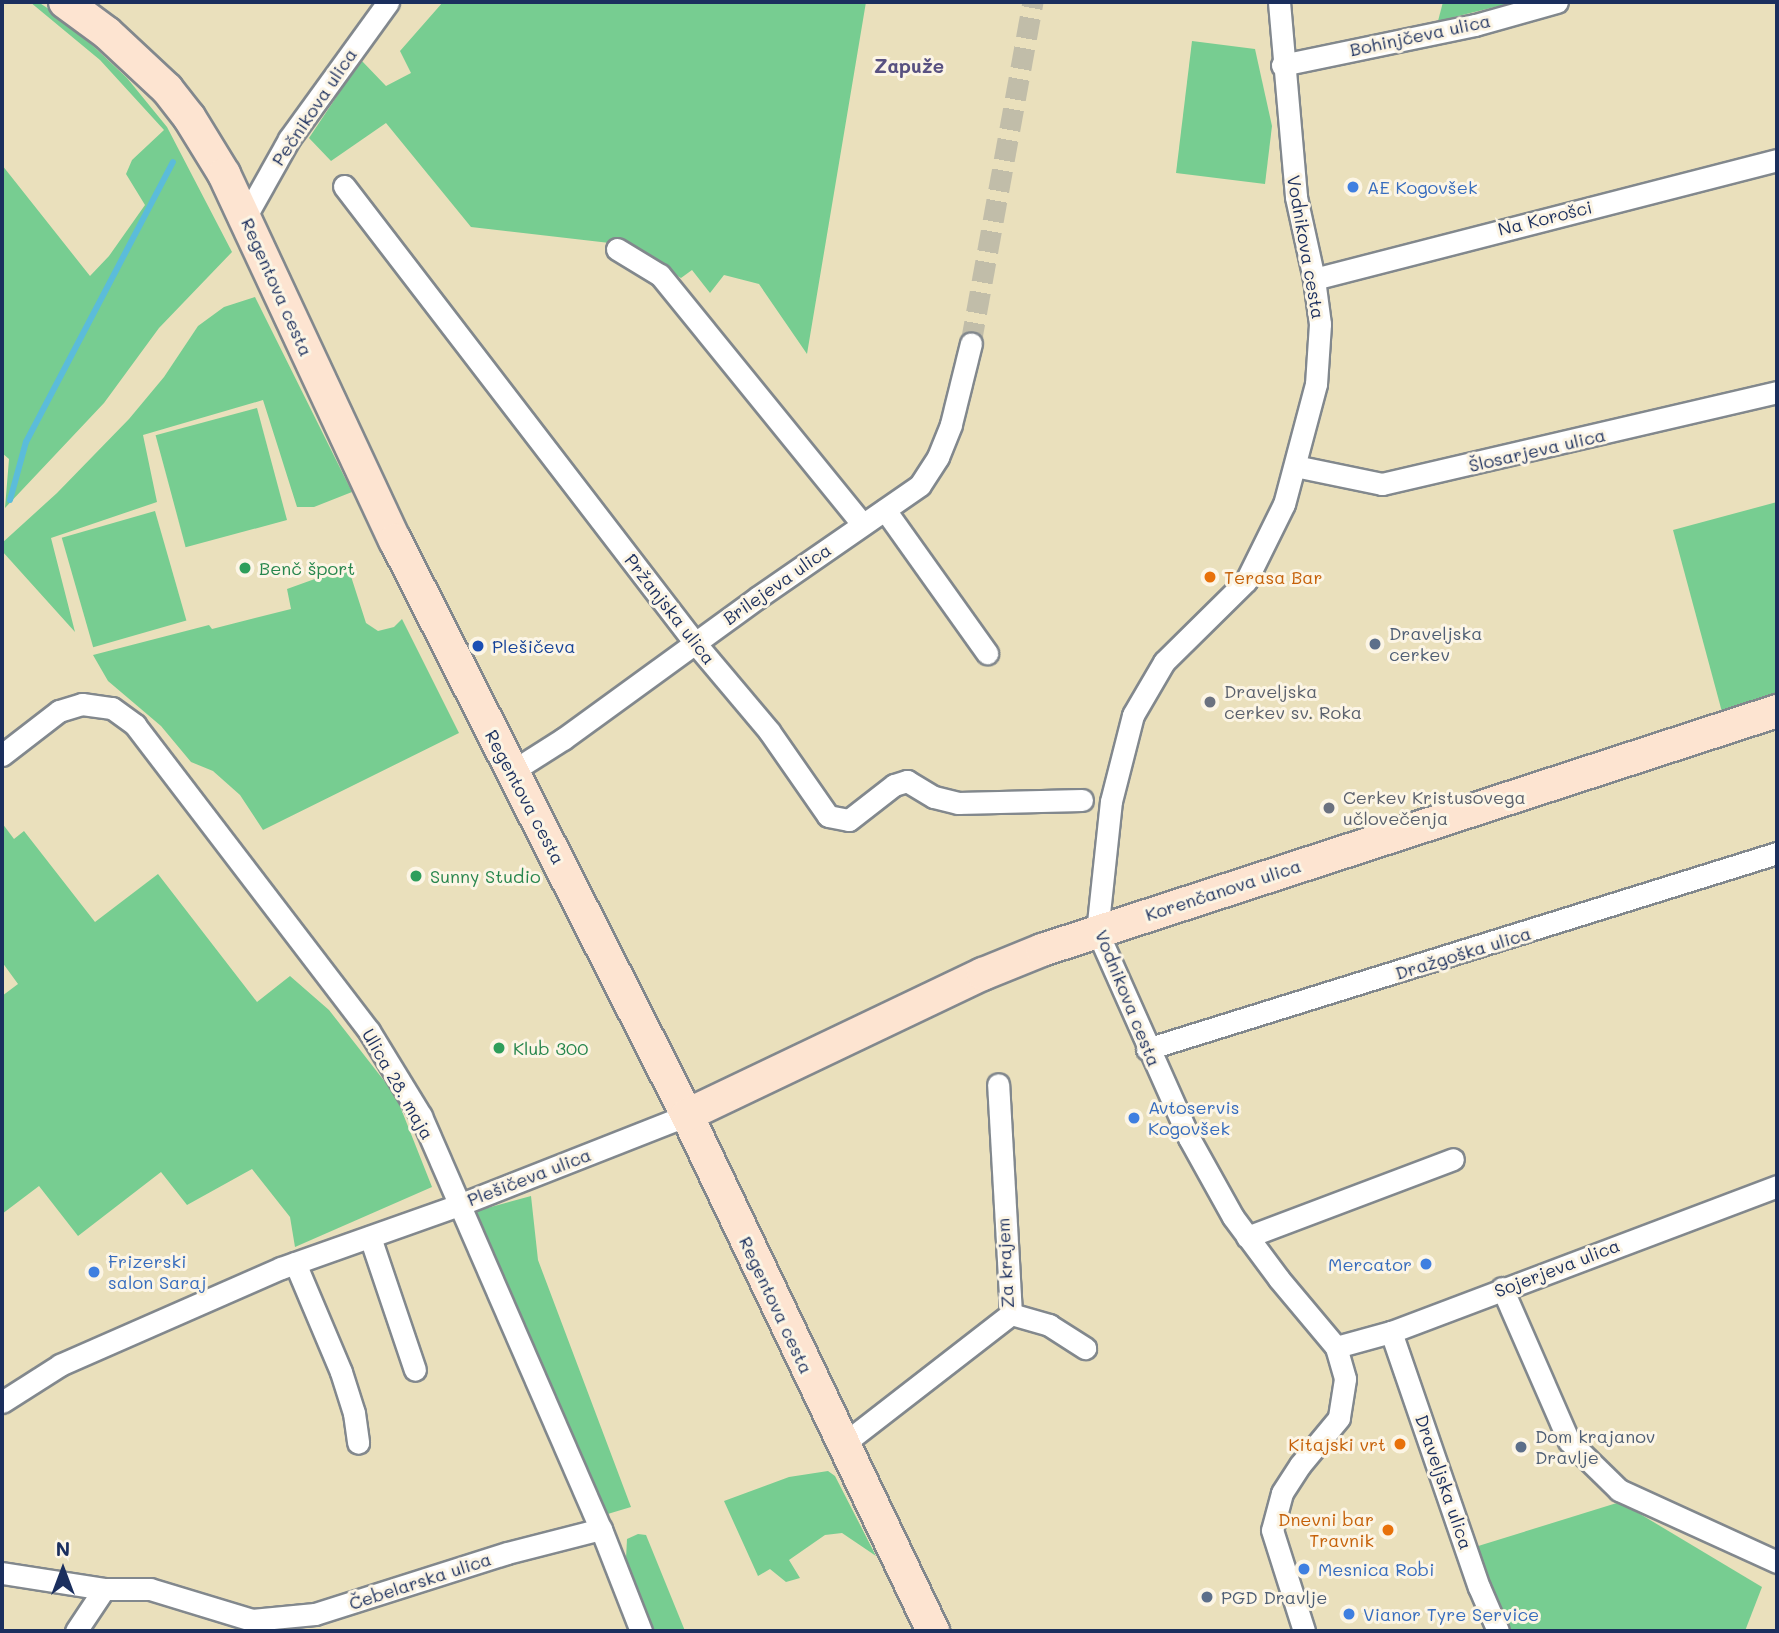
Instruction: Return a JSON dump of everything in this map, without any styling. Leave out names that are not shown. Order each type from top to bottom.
[{"type":"street","name":"Regentova cesta","points":[[65,2],[107,33],[167,89],[189,117],[224,174],[246,216],[360,468],[511,772],[597,933],[687,1115],[933,1631]]},
{"type":"street","name":"Pečnikova ulica","points":[[246,216],[289,139],[388,2]]},
{"type":"street","name":"Vodnikova cesta","points":[[1279,2],[1282,65],[1296,197],[1314,279],[1320,353],[1316,384],[1284,504],[1245,581],[1222,608],[1164,662],[1133,715],[1111,801],[1097,931],[1147,1049],[1189,1138],[1247,1237],[1336,1347],[1345,1379],[1339,1418],[1300,1465],[1282,1493],[1272,1530],[1304,1631]]},
{"type":"street","name":"Bohinjčeva ulica","points":[[1282,65],[1475,25],[1557,2]]},
{"type":"street","name":"Na Korošci","points":[[1314,279],[1777,160]]},
{"type":"street","name":"Pržanjska ulica","points":[[344,186],[695,643],[769,731],[828,816],[849,820],[894,785],[907,780],[934,797],[958,803],[1082,800]]},
{"type":"street","points":[[617,249],[660,275],[862,524]]},
{"type":"street","name":"Brilejeva ulica","points":[[511,772],[563,739],[920,485],[939,457],[951,424],[971,343]]},
{"type":"street","name":"Šlosarjeva ulica","points":[[1295,466],[1382,485],[1777,392]]},
{"type":"street","points":[[885,510],[987,653]]},
{"type":"street","name":"Ulica 28. maja","points":[[2,755],[59,711],[82,704],[112,708],[135,725],[369,1031],[421,1116],[601,1529],[641,1631]]},
{"type":"street","name":"Korenčanova ulica","points":[[687,1115],[983,974],[1097,931],[1777,711]]},
{"type":"street","name":"Dražgoška ulica","points":[[1147,1049],[1777,853]]},
{"type":"street","name":"Za krajem","points":[[842,1445],[1011,1314],[998,1084]]},
{"type":"street","name":"Plešičeva ulica","points":[[2,1402],[60,1365],[295,1263],[459,1205],[687,1115]]},
{"type":"street","points":[[1247,1237],[1453,1159]]},
{"type":"street","name":"Sojerjeva ulica","points":[[1336,1347],[1391,1332],[1777,1186]]},
{"type":"street","points":[[370,1237],[415,1370]]},
{"type":"street","points":[[295,1263],[341,1372],[354,1413],[358,1443]]},
{"type":"street","points":[[1502,1288],[1569,1441],[1619,1490],[1777,1562]]},
{"type":"street","points":[[1011,1314],[1049,1325],[1085,1348]]},
{"type":"street","name":"Draveljska ulica","points":[[1391,1332],[1479,1587],[1498,1631]]},
{"type":"street","name":"Čebelarska ulica","points":[[2,1573],[104,1589],[150,1590],[235,1623],[315,1614],[507,1553],[601,1529]]},
{"type":"street","points":[[76,1631],[104,1589]]},
{"type":"green space","points":[[30,2],[38,2],[52,11],[90,43],[127,78],[167,127],[232,252],[159,328],[104,403],[5,508],[9,459],[2,453],[2,165],[90,276],[109,256],[145,205],[126,174],[132,160],[164,130],[100,60]]},
{"type":"green space","points":[[443,2],[866,2],[807,354],[759,284],[724,275],[710,293],[692,270],[681,278],[627,245],[471,227],[386,123],[331,161],[309,138],[361,60],[386,86],[411,73],[400,51]]},
{"type":"green space","points":[[1443,2],[1515,2],[1438,21]]},
{"type":"green space","points":[[1192,41],[1255,49],[1272,126],[1265,184],[1176,173]]},
{"type":"green space","points":[[255,297],[352,492],[314,507],[297,507],[263,400],[143,435],[157,502],[51,538],[75,632],[2,551],[2,543],[57,493],[129,419],[164,377],[198,326],[224,307]]},
{"type":"green space","points":[[257,408],[287,520],[186,547],[156,435]]},
{"type":"green space","points":[[1777,502],[1777,698],[1722,712],[1673,530]]},
{"type":"green space","points":[[155,511],[186,621],[93,647],[62,538]]},
{"type":"green space","points":[[348,567],[366,623],[378,631],[394,627],[402,619],[459,733],[263,830],[240,795],[213,771],[191,762],[161,726],[108,681],[93,655],[209,625],[212,629],[291,609],[287,589]]},
{"type":"green space","points":[[2,823],[14,839],[24,831],[95,922],[158,874],[257,1002],[290,976],[329,1010],[396,1096],[432,1187],[295,1247],[290,1217],[252,1169],[187,1205],[161,1172],[78,1236],[39,1186],[2,1214],[2,996],[18,984],[2,962]]},
{"type":"green space","points":[[531,1196],[538,1260],[631,1507],[601,1516],[469,1213]]},
{"type":"green space","points":[[828,1471],[835,1476],[876,1556],[842,1533],[825,1535],[789,1560],[800,1578],[786,1582],[770,1569],[758,1576],[724,1501],[789,1477]]},
{"type":"green space","points":[[1620,1502],[1762,1587],[1745,1631],[1505,1631],[1475,1547]]},
{"type":"green space","points":[[638,1534],[646,1535],[685,1631],[651,1631],[626,1559],[627,1539]]},
{"type":"waterway","points":[[10,500],[26,442],[173,162]]},
{"type":"tunnel","points":[[971,343],[1033,2]]},
{"type":"place","name":"AE Kogovšek","points":[[1353,187]]},
{"type":"place","name":"Benč šport","points":[[245,568]]},
{"type":"place","name":"Terasa Bar","points":[[1210,577]]},
{"type":"place","name":"Draveljska cerkev","points":[[1375,644]]},
{"type":"place","name":"Plešičeva","points":[[478,646]]},
{"type":"place","name":"Draveljska cerkev sv. Roka","points":[[1210,702]]},
{"type":"place","name":"Cerkev Kristusovega učlovečenja","points":[[1329,808]]},
{"type":"place","name":"Sunny Studio","points":[[416,876]]},
{"type":"place","name":"Klub 300","points":[[499,1048]]},
{"type":"place","name":"Avtoservis Kogovšek","points":[[1134,1118]]},
{"type":"place","name":"Mercator","points":[[1426,1264]]},
{"type":"place","name":"Frizerski salon Saraj","points":[[94,1272]]},
{"type":"place","name":"Kitajski vrt","points":[[1400,1444]]},
{"type":"place","name":"Dom krajanov Dravlje","points":[[1521,1447]]},
{"type":"place","name":"Dnevni bar Travnik","points":[[1388,1530]]},
{"type":"place","name":"Mesnica Robi","points":[[1304,1569]]},
{"type":"place","name":"PGD Dravlje","points":[[1207,1597]]},
{"type":"place","name":"Vianor Tyre Service","points":[[1349,1614]]},
{"type":"district","name":"Zapuže","points":[[909,66]]}]
